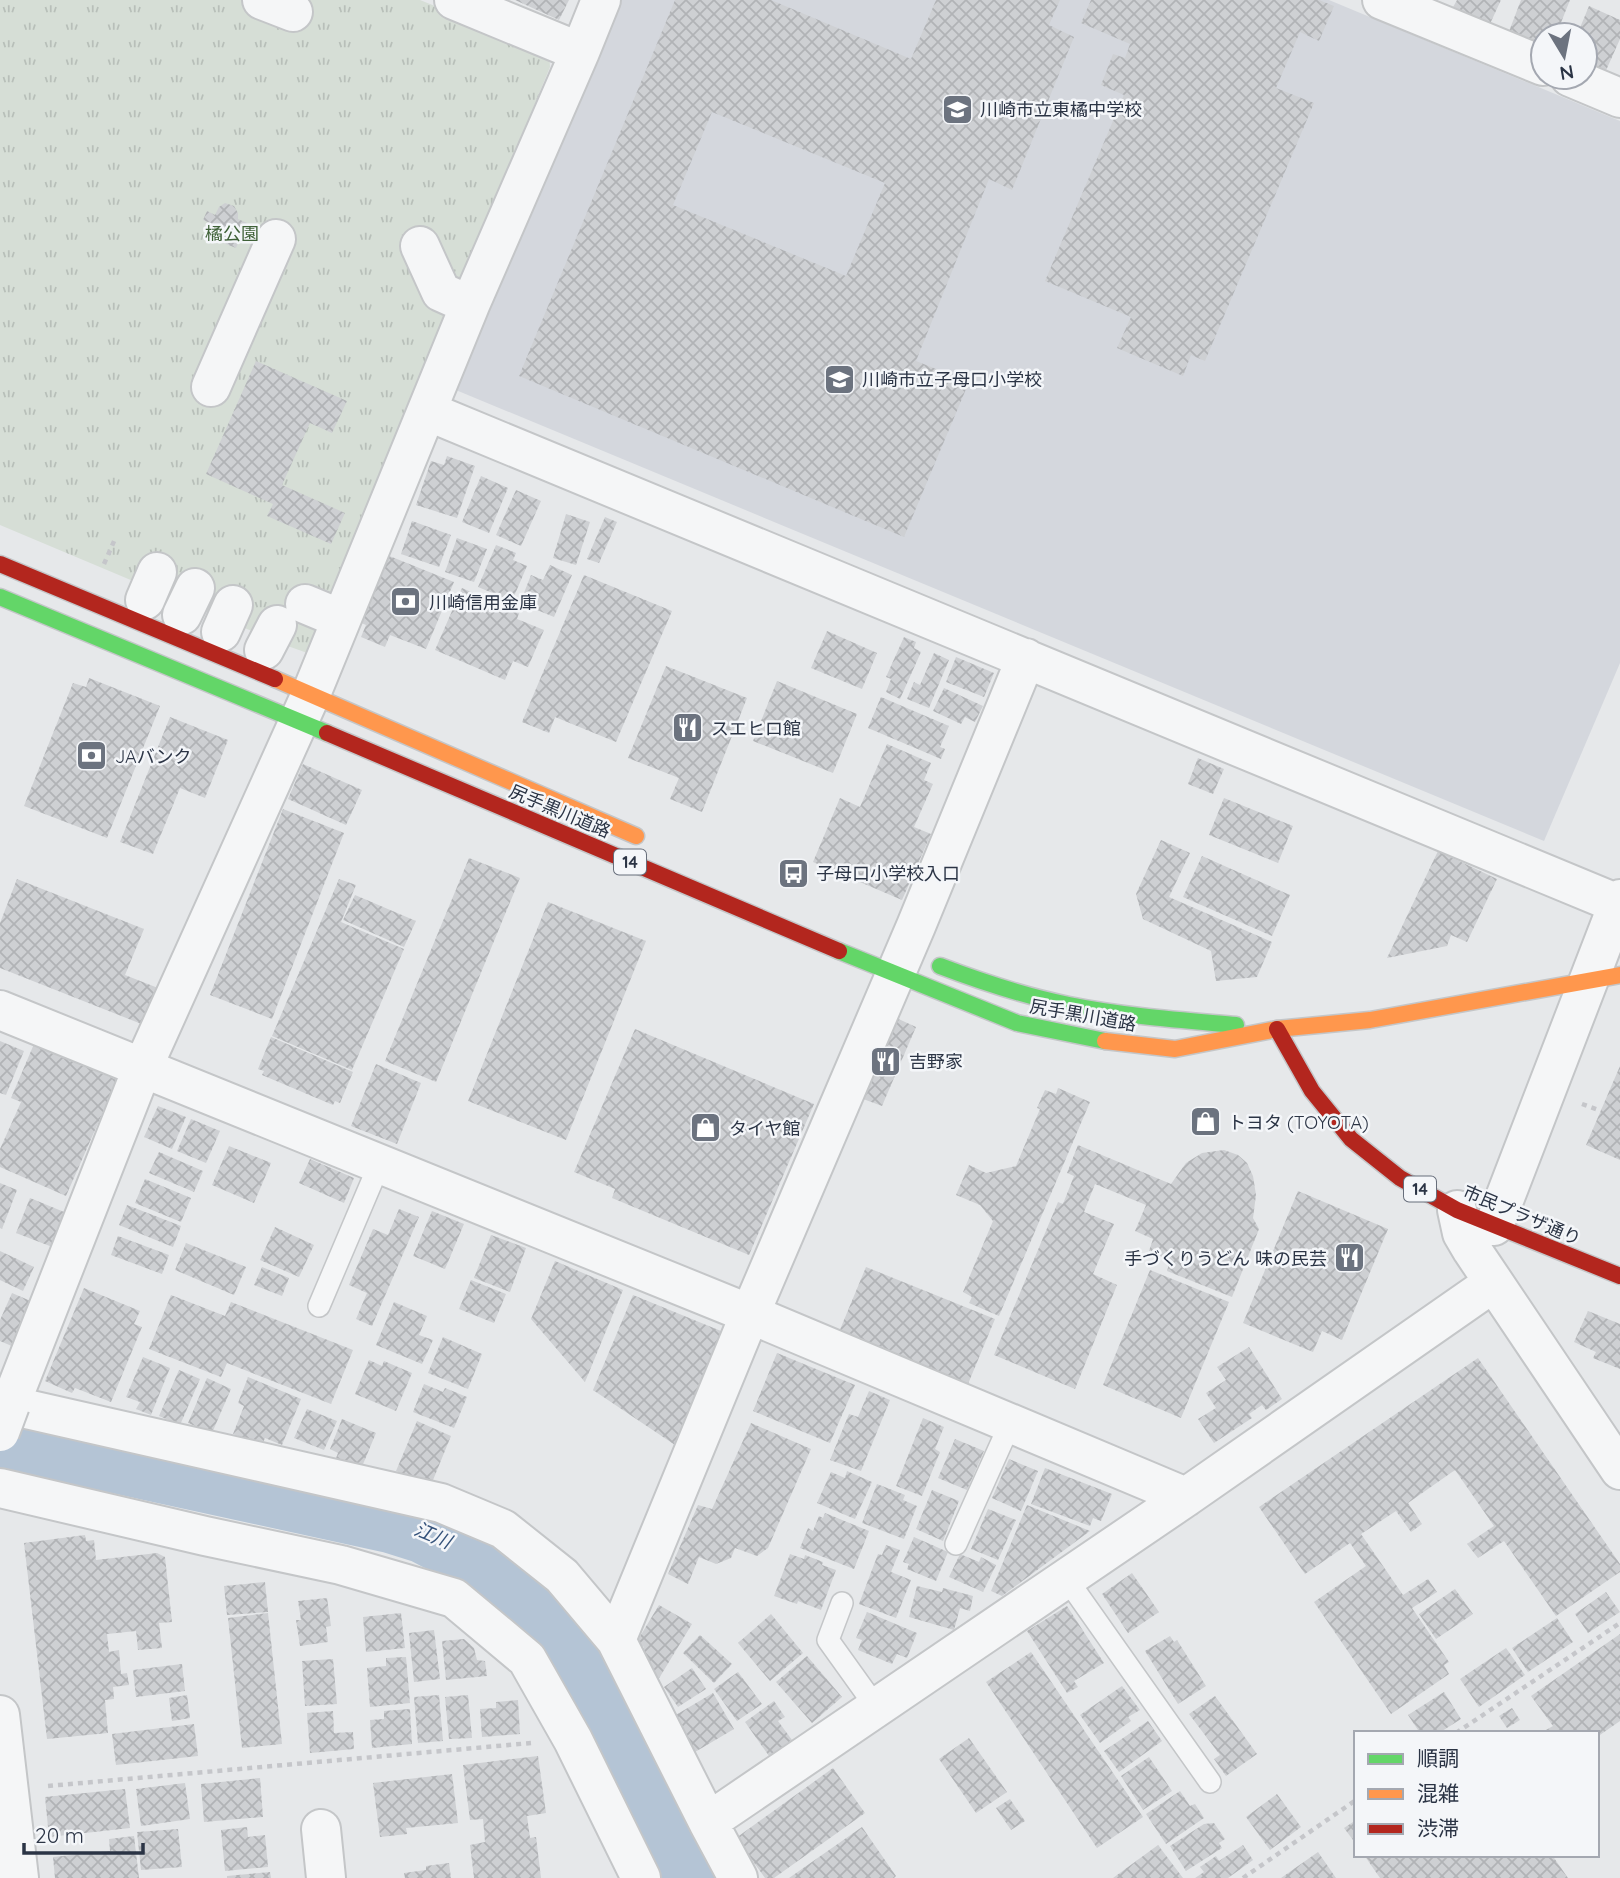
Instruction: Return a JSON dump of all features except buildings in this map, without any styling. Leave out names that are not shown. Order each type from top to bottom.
[{"type":"main road","name":"尻手黒川道路","points":[[0,564],[304,707],[908,958],[1052,1001],[1112,1012],[1277,1029]]},
{"type":"main road","name":"尻手黒川道路","points":[[0,597],[304,707],[652,843]]},
{"type":"main road","name":"尻手黒川道路","points":[[908,958],[1017,1023],[1099,1040],[1175,1049],[1277,1029],[1370,1020],[1604,978]]},
{"type":"main road","name":"市民プラザ通り","points":[[1277,1029],[1312,1091],[1351,1139],[1400,1178],[1457,1210],[1620,1276]]},
{"type":"street","points":[[601,0],[470,305],[304,707],[142,1069],[3,1413],[441,1503],[503,1529],[562,1576],[616,1640],[738,1878]]},
{"type":"street","points":[[1382,0],[1529,60]]},
{"type":"street","points":[[466,17],[580,52]]},
{"type":"street","points":[[1599,89],[1620,98]]},
{"type":"street","points":[[211,387],[276,239]]},
{"type":"street","points":[[420,246],[441,292],[470,305]]},
{"type":"street","points":[[427,411],[1619,901],[1604,978],[1494,1226]]},
{"type":"street","points":[[282,626],[341,620]]},
{"type":"street","points":[[616,1640],[750,1314],[908,958],[1026,658]]},
{"type":"street","points":[[0,1010],[750,1314],[1186,1497]]},
{"type":"street","points":[[1457,1210],[1462,1233],[1493,1283],[1620,1470]]},
{"type":"street","points":[[708,1822],[1186,1497],[1493,1283]]},
{"type":"street","points":[[0,1488],[205,1536],[341,1564],[454,1598],[527,1659],[573,1740],[641,1878]]},
{"type":"street","points":[[0,1715],[19,1878]]},
{"type":"street","points":[[321,1829],[326,1878]]},
{"type":"lane","points":[[319,1306],[379,1165]]},
{"type":"lane","points":[[956,1544],[1010,1424]]},
{"type":"lane","points":[[1066,1578],[1210,1782]]},
{"type":"lane","points":[[842,1602],[828,1640],[876,1707]]},
{"type":"path","points":[[102,570],[115,539]]},
{"type":"path","points":[[1459,1731],[1620,1623]]},
{"type":"path","points":[[9,1790],[573,1740]]},
{"type":"path","points":[[1242,1878],[1354,1801]]},
{"type":"shaded area","points":[[616,0],[1329,0],[1529,83],[1529,91],[1548,91],[1620,121],[1620,663],[1544,841],[451,388]]},
{"type":"green space","name":"橘公園","points":[[0,0],[420,0],[549,52],[550,67],[310,654],[0,525]]},
{"type":"waterway","name":"江川","points":[[0,1432],[391,1517],[426,1528],[509,1577],[530,1593],[579,1650],[605,1709],[634,1751],[641,1768],[663,1801],[698,1878]]},
{"type":"traffic: fast","points":[[0,597],[327,733]]},
{"type":"traffic: fast","points":[[839,951],[1017,1023],[1105,1041]]},
{"type":"traffic: fast","points":[[940,966],[1004,988],[1069,1005],[1131,1015],[1236,1025]]},
{"type":"traffic: slow","points":[[275,679],[636,836]]},
{"type":"traffic: slow","points":[[1277,1029],[1370,1020],[1620,975]]},
{"type":"traffic: slow","points":[[1105,1041],[1175,1049],[1277,1029]]},
{"type":"traffic: jam","points":[[0,564],[275,679]]},
{"type":"traffic: jam","points":[[327,733],[839,951]]},
{"type":"traffic: jam","points":[[1277,1029],[1312,1091],[1351,1139],[1400,1178],[1457,1210],[1620,1276]]},
{"type":"place","name":"川崎市立東橘中学校","points":[[957,109]]},
{"type":"place","name":"川崎市立子母口小学校","points":[[839,379]]},
{"type":"place","name":"川崎信用金庫","points":[[406,602]]},
{"type":"place","name":"スエヒロ館","points":[[688,728]]},
{"type":"place","name":"JAバンク","points":[[92,756]]},
{"type":"place","name":"子母口小学校入口","points":[[793,873]]},
{"type":"place","name":"吉野家","points":[[886,1061]]},
{"type":"place","name":"トヨタ (TOYOTA)","points":[[1205,1122]]},
{"type":"place","name":"タイヤ館","points":[[706,1128]]},
{"type":"place","name":"手づくりうどん 味の民芸","points":[[1350,1258]]}]
